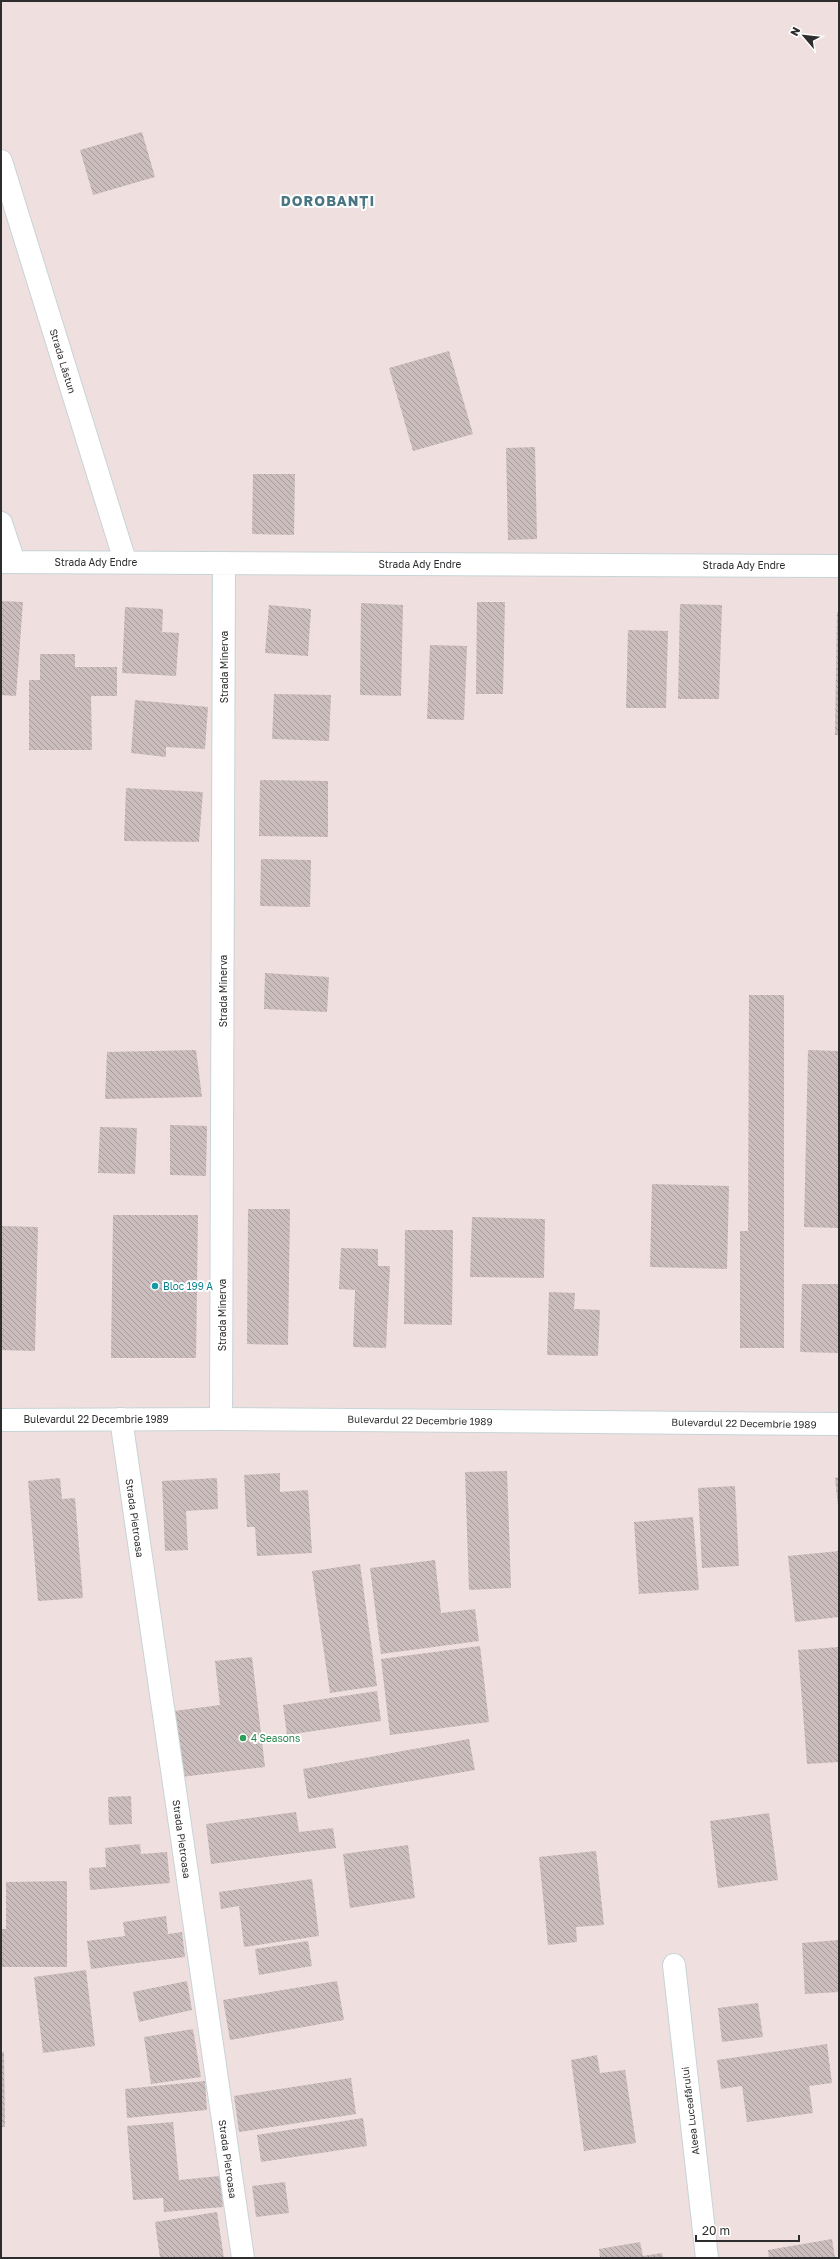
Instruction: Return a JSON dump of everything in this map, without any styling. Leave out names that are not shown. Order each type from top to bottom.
[{"type":"street","name":"Strada Lăstun","points":[[1,161],[126,561]]},
{"type":"street","points":[[1,523],[8,562]]},
{"type":"street","name":"Strada Ady Endre","points":[[8,562],[126,561],[224,563],[839,566]]},
{"type":"street","name":"Strada Minerva","points":[[221,1418],[224,563]]},
{"type":"street","name":"Bulevardul 22 Decembrie 1989","points":[[1,1420],[221,1418],[839,1424]]},
{"type":"street","name":"Strada Pietroasa","points":[[121,1419],[243,2258]]},
{"type":"street","name":"Aleea Luceafărului","points":[[674,1964],[708,2258]]},
{"type":"building","points":[[142,132],[155,177],[93,195],[80,150]]},
{"type":"building","points":[[449,351],[473,434],[413,451],[389,368]]},
{"type":"building","points":[[535,447],[537,539],[508,540],[506,448]]},
{"type":"building","points":[[253,474],[295,474],[294,535],[252,534]]},
{"type":"building","points":[[1,601],[23,602],[16,696],[1,695]]},
{"type":"building","points":[[477,602],[505,602],[503,694],[476,694]]},
{"type":"building","points":[[361,603],[403,605],[401,696],[360,695]]},
{"type":"building","points":[[680,604],[722,605],[719,699],[678,699]]},
{"type":"building","points":[[269,605],[311,609],[308,656],[265,653]]},
{"type":"building","points":[[125,607],[163,609],[162,632],[179,633],[176,676],[122,673]]},
{"type":"building","points":[[837,612],[839,612],[839,735],[835,735]]},
{"type":"building","points":[[628,630],[668,631],[666,708],[626,708]]},
{"type":"building","points":[[430,645],[467,646],[464,720],[427,719]]},
{"type":"building","points":[[40,654],[75,654],[75,667],[117,667],[117,696],[91,696],[92,750],[29,750],[29,680],[40,680]]},
{"type":"building","points":[[274,694],[331,695],[329,741],[272,739]]},
{"type":"building","points":[[135,700],[208,707],[205,749],[166,747],[166,757],[131,753]]},
{"type":"building","points":[[260,780],[328,781],[328,837],[259,836]]},
{"type":"building","points":[[126,788],[203,792],[199,842],[124,841]]},
{"type":"building","points":[[261,859],[311,860],[310,907],[260,906]]},
{"type":"building","points":[[265,973],[329,977],[327,1012],[264,1009]]},
{"type":"building","points":[[749,995],[784,995],[784,1348],[740,1348],[740,1231],[748,1231]]},
{"type":"building","points":[[196,1050],[202,1097],[105,1099],[107,1052]]},
{"type":"building","points":[[808,1050],[839,1051],[839,1228],[804,1227]]},
{"type":"building","points":[[170,1125],[207,1126],[206,1176],[170,1175]]},
{"type":"building","points":[[100,1127],[137,1128],[135,1174],[98,1173]]},
{"type":"building","points":[[652,1184],[729,1186],[727,1269],[650,1267]]},
{"type":"building","points":[[248,1209],[290,1209],[288,1345],[247,1344]]},
{"type":"building","name":"Bloc 199 A","points":[[113,1215],[198,1215],[196,1358],[111,1358]]},
{"type":"building","points":[[472,1217],[545,1219],[544,1278],[470,1277]]},
{"type":"building","points":[[1,1226],[38,1227],[35,1351],[1,1350]]},
{"type":"building","points":[[405,1230],[453,1230],[452,1325],[404,1324]]},
{"type":"building","points":[[341,1248],[378,1249],[378,1266],[390,1266],[386,1348],[353,1347],[355,1290],[339,1289]]},
{"type":"building","points":[[802,1284],[839,1284],[839,1353],[800,1352]]},
{"type":"building","points":[[549,1292],[575,1293],[574,1309],[600,1310],[598,1356],[547,1355]]},
{"type":"building","points":[[507,1471],[511,1588],[469,1590],[465,1472]]},
{"type":"building","points":[[280,1473],[280,1492],[308,1490],[312,1553],[257,1556],[255,1527],[247,1527],[244,1475]]},
{"type":"building","points":[[839,1477],[839,1506],[838,1506],[835,1478]]},
{"type":"building","points":[[60,1478],[62,1499],[75,1498],[83,1598],[38,1601],[28,1481]]},
{"type":"building","points":[[217,1478],[218,1509],[186,1511],[188,1550],[165,1551],[162,1481]]},
{"type":"building","points":[[735,1486],[739,1566],[702,1568],[698,1488]]},
{"type":"building","points":[[693,1517],[699,1590],[639,1594],[634,1522]]},
{"type":"building","points":[[839,1551],[839,1617],[795,1622],[788,1556]]},
{"type":"building","points":[[435,1560],[441,1613],[475,1609],[479,1641],[381,1654],[370,1568]]},
{"type":"building","points":[[360,1564],[377,1686],[330,1693],[312,1571]]},
{"type":"building","points":[[480,1646],[489,1722],[390,1735],[381,1659]]},
{"type":"building","points":[[839,1647],[839,1762],[807,1764],[798,1650]]},
{"type":"building","points":[[252,1657],[265,1767],[181,1777],[174,1711],[220,1705],[215,1661]]},
{"type":"building","points":[[377,1691],[381,1721],[287,1735],[283,1705]]},
{"type":"building","points":[[469,1739],[475,1770],[308,1799],[303,1769]]},
{"type":"building","points":[[131,1796],[132,1824],[109,1825],[108,1797]]},
{"type":"building","points":[[296,1812],[299,1832],[333,1828],[336,1848],[211,1864],[206,1824]]},
{"type":"building","points":[[769,1813],[778,1880],[718,1888],[710,1821]]},
{"type":"building","points":[[140,1844],[141,1854],[167,1852],[170,1883],[90,1890],[89,1868],[106,1867],[105,1848]]},
{"type":"building","points":[[408,1845],[415,1898],[350,1908],[343,1854]]},
{"type":"building","points":[[596,1851],[604,1925],[576,1927],[577,1942],[548,1945],[539,1857]]},
{"type":"building","points":[[312,1879],[319,1936],[244,1947],[239,1906],[221,1909],[219,1892]]},
{"type":"building","points":[[67,1881],[67,1967],[1,1967],[1,1929],[6,1929],[6,1882]]},
{"type":"building","points":[[166,1916],[168,1934],[182,1932],[185,1957],[91,1969],[87,1941],[125,1936],[123,1922]]},
{"type":"building","points":[[839,1940],[839,1992],[805,1994],[802,1943]]},
{"type":"building","points":[[308,1941],[312,1966],[259,1975],[255,1949]]},
{"type":"building","points":[[86,1970],[95,2046],[43,2053],[34,1977]]},
{"type":"building","points":[[187,1981],[192,2010],[139,2022],[133,1992]]},
{"type":"building","points":[[337,1981],[344,2020],[230,2040],[223,2000]]},
{"type":"building","points":[[758,2003],[763,2037],[722,2042],[718,2008]]},
{"type":"building","points":[[193,2029],[201,2077],[151,2084],[144,2037]]},
{"type":"building","points":[[827,2044],[832,2083],[809,2086],[813,2113],[747,2122],[742,2086],[721,2089],[717,2060]]},
{"type":"building","points":[[1,2052],[4,2052],[5,2127],[1,2127]]},
{"type":"building","points":[[597,2055],[600,2073],[625,2070],[636,2143],[584,2151],[571,2060]]},
{"type":"building","points":[[351,2078],[356,2114],[239,2132],[234,2096]]},
{"type":"building","points":[[205,2081],[207,2110],[127,2118],[125,2089]]},
{"type":"building","points":[[363,2118],[367,2146],[261,2162],[257,2135]]},
{"type":"building","points":[[173,2122],[179,2180],[220,2176],[223,2207],[164,2212],[163,2198],[133,2200],[127,2126]]},
{"type":"building","points":[[285,2182],[289,2213],[256,2217],[252,2186]]},
{"type":"building","points":[[217,2212],[224,2258],[160,2258],[155,2222]]},
{"type":"building","points":[[832,2239],[835,2258],[769,2258],[768,2250]]},
{"type":"building","points":[[640,2242],[643,2256],[662,2253],[663,2258],[600,2258],[599,2249]]},
{"type":"place","name":"Bloc 199 A","points":[[155,1286]]},
{"type":"place","name":"4 Seasons","points":[[243,1738]]},
{"type":"district","name":"DOROBANȚI","points":[[328,201]]}]
